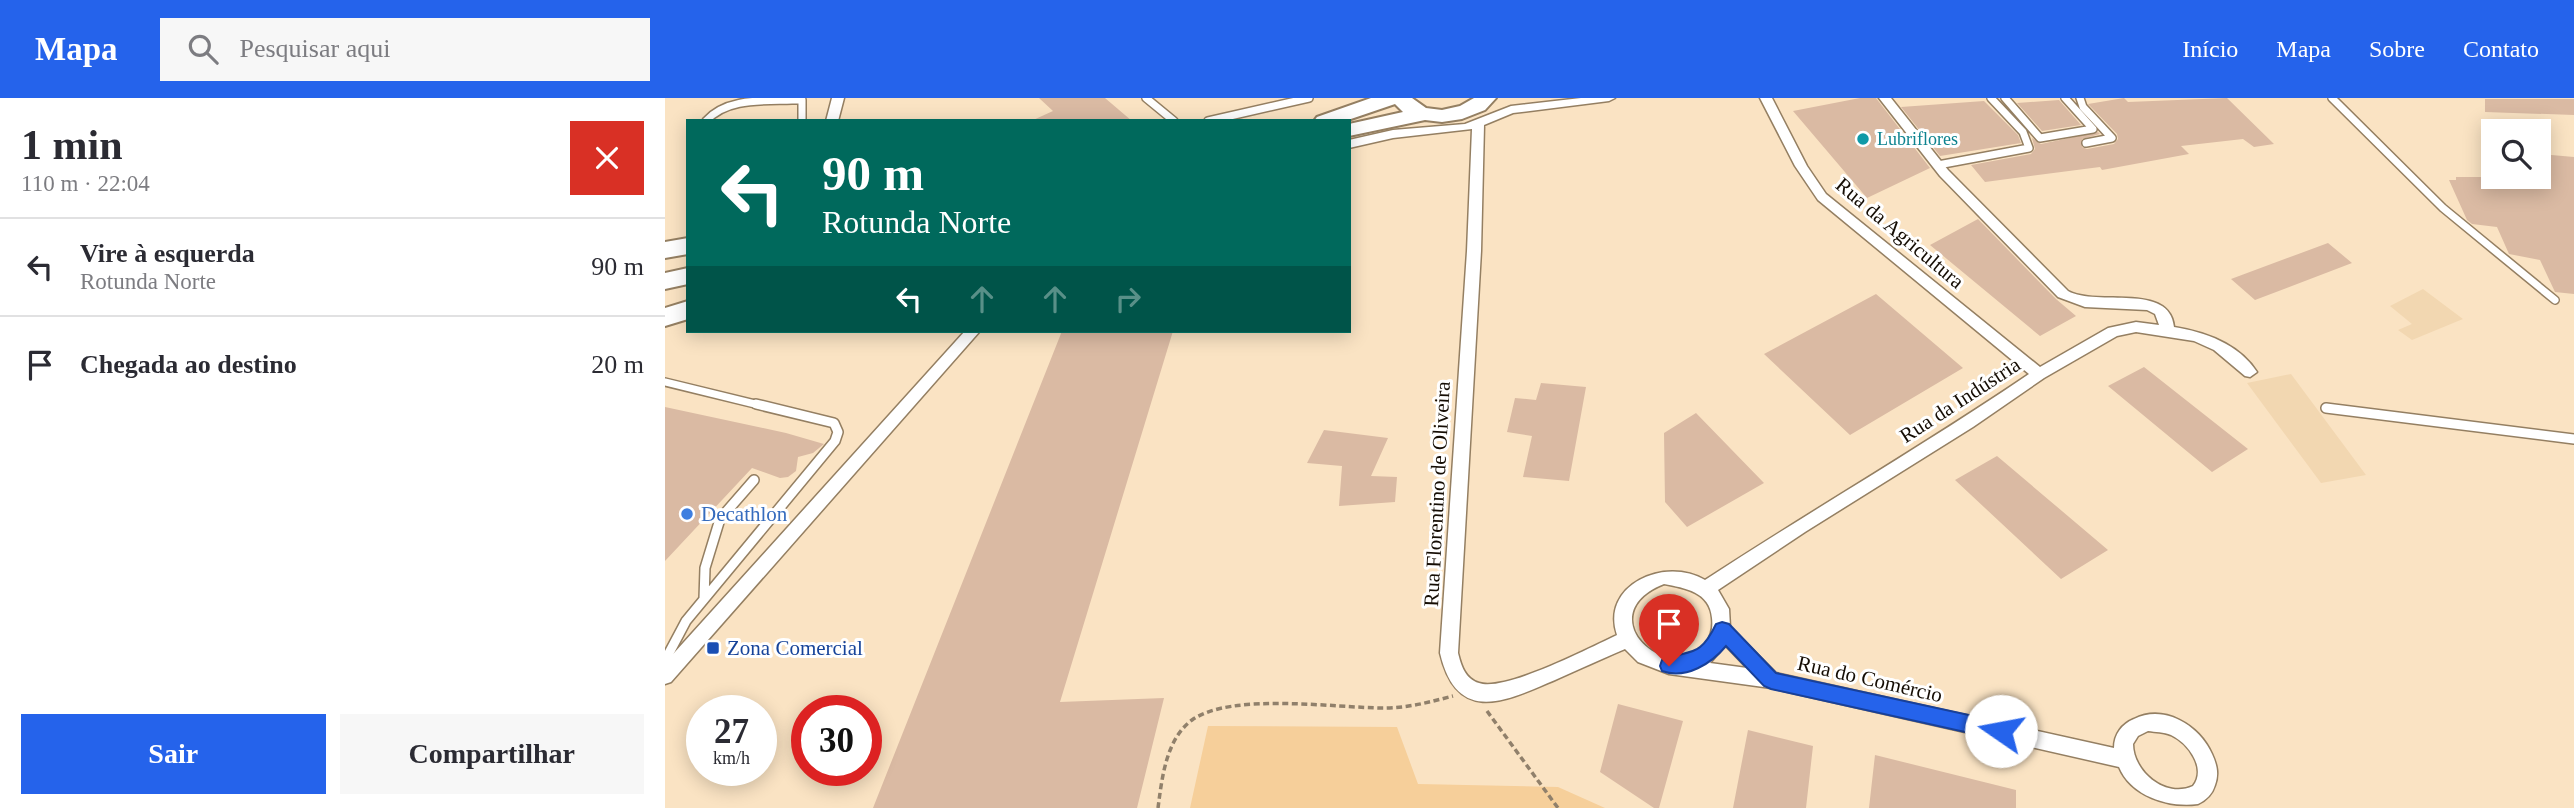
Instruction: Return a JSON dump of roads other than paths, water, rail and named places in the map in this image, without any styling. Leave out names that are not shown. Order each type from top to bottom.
[{"type":"highway","points":[[1330,119],[1391,98]]},
{"type":"highway","points":[[1401,98],[1408,107],[1426,114]]},
{"type":"highway","points":[[1351,130],[1426,114],[1464,112],[1489,99]]},
{"type":"highway","points":[[665,250],[686,246]]},
{"type":"highway","points":[[665,281],[686,276]]},
{"type":"highway","points":[[665,289],[686,284]]},
{"type":"highway","points":[[665,317],[686,311]]},
{"type":"street","points":[[833,119],[838,98]]},
{"type":"street","points":[[1351,144],[1394,134],[1478,124],[1511,110],[1609,98]]},
{"type":"street","name":"Rua da Agricultura","points":[[1766,98],[1801,166],[1822,197],[2039,374]]},
{"type":"street","points":[[1885,98],[1938,165],[2063,293],[2073,300],[2091,303],[2155,307],[2165,313],[2168,320],[2167,330]]},
{"type":"street","name":"Rua Florentino de Oliveira","points":[[1478,124],[1474,251],[1449,653],[1452,671],[1462,685],[1490,695],[1515,689],[1627,639]]},
{"type":"street","name":"Rua da Indústria","points":[[1706,589],[1799,527],[1968,423],[2039,374],[2113,332],[2136,327],[2197,336],[2219,346],[2250,372]]},
{"type":"street","points":[[665,676],[971,333]]},
{"type":"street","points":[[1664,577],[1693,581],[1706,589],[1720,608],[1722,630],[1718,642],[1698,661],[1669,666],[1652,661],[1637,652],[1627,639],[1623,612],[1637,589],[1664,577]]},
{"type":"street","name":"Rua do Comércio","points":[[1722,630],[1771,680]]},
{"type":"street","name":"Rua do Comércio","points":[[1669,666],[1771,680],[2123,759]]},
{"type":"street","points":[[2164,723],[2193,740],[2203,754],[2208,769],[2207,784],[2199,794],[2178,804],[2151,793],[2135,780],[2123,759],[2123,743],[2128,731],[2137,724],[2164,723]]},
{"type":"lane","points":[[707,119],[718,104],[738,98],[765,101],[802,100],[802,119]]},
{"type":"lane","points":[[1146,98],[1172,119]]},
{"type":"lane","points":[[1217,119],[1310,98]]},
{"type":"lane","points":[[1938,165],[2029,148],[2023,132],[1991,98]]},
{"type":"lane","points":[[2005,98],[2040,138],[2093,130],[2065,98]]},
{"type":"lane","points":[[2080,98],[2083,107],[2112,138],[2086,144]]},
{"type":"lane","points":[[2332,98],[2443,208],[2555,300]]},
{"type":"lane","points":[[665,382],[834,423],[838,432],[820,462],[704,599],[678,634],[665,668]]},
{"type":"lane","points":[[2326,408],[2574,439]]},
{"type":"lane","points":[[704,599],[705,568],[720,519],[754,480]]},
{"type":"place","name":"Lubriflores","points":[[1863,139]]},
{"type":"place","name":"Decathlon","points":[[687,514]]},
{"type":"place","name":"Zona Comercial","points":[[713,648]]}]
